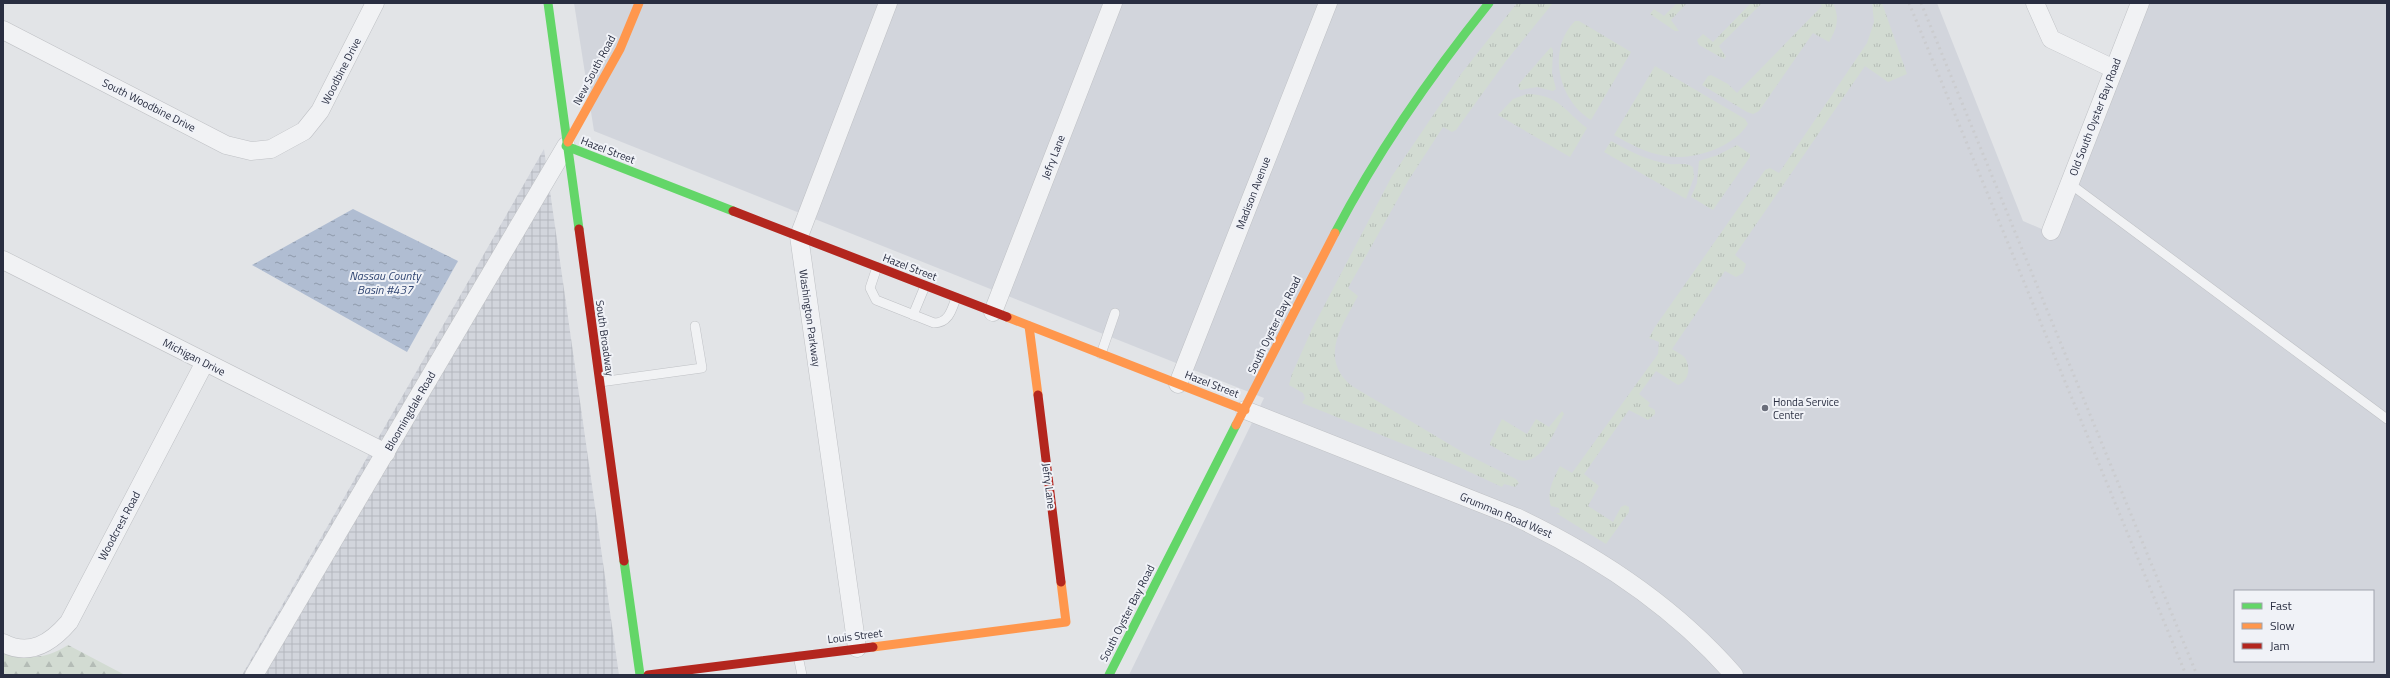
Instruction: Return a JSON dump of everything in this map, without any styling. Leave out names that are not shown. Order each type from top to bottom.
[{"type":"street","name":"Woodbine Drive","points":[[299,134],[320,111],[375,3]]},
{"type":"street","name":"South Broadway","points":[[548,3],[598,382],[640,675]]},
{"type":"street","name":"New South Road","points":[[566,146],[620,49],[639,3]]},
{"type":"street","name":"Washington Parkway","points":[[857,648],[799,236],[888,3]]},
{"type":"street","name":"Jefry Lane","points":[[993,312],[1113,3]]},
{"type":"street","name":"Madison Avenue","points":[[1178,384],[1328,3]]},
{"type":"street","name":"South Oyster Bay Road","points":[[1109,675],[1309,282],[1358,189],[1441,63],[1489,3]]},
{"type":"street","points":[[2035,3],[2051,39],[2114,69]]},
{"type":"street","name":"Old South Oyster Bay Road","points":[[2051,231],[2140,3]]},
{"type":"street","name":"South Woodbine Drive","points":[[4,34],[226,145],[250,151],[271,149],[299,134]]},
{"type":"street","name":"Hazel Street","points":[[566,146],[1245,410]]},
{"type":"street","name":"Bloomingdale Road","points":[[254,675],[386,453],[482,286],[566,146]]},
{"type":"street","name":"Michigan Drive","points":[[4,264],[205,362],[386,453]]},
{"type":"street","name":"Jefry Lane","points":[[1029,326],[1066,622]]},
{"type":"street","name":"Woodcrest Road","points":[[3,643],[14,649],[32,648],[55,638],[69,622],[205,362]]},
{"type":"street","name":"Grumman Road West","points":[[1245,410],[1516,517],[1557,537],[1635,585],[1695,634],[1734,675]]},
{"type":"street","name":"Louis Street","points":[[648,675],[1066,622]]},
{"type":"lane","points":[[2069,183],[2387,419]]},
{"type":"lane","points":[[878,267],[870,288],[876,300],[940,323],[948,318],[956,298]]},
{"type":"lane","points":[[913,314],[925,286]]},
{"type":"lane","points":[[1101,354],[1115,313]]},
{"type":"lane","points":[[598,382],[702,368],[695,326]]},
{"type":"lane","points":[[798,656],[802,675]]},
{"type":"shaded area","points":[[574,3],[1937,3],[2023,221],[2044,230],[2134,3],[2387,3],[2387,675],[1129,675],[1264,398],[594,131]]},
{"type":"shaded area","points":[[544,149],[619,675],[242,675],[480,261]]},
{"type":"green space","points":[[1517,3],[1553,3],[1506,61],[1456,130],[1452,132],[1443,127],[1408,181],[1348,288],[1358,296],[1340,330],[1336,342],[1335,353],[1336,364],[1342,375],[1352,386],[1464,453],[1516,479],[1519,483],[1515,487],[1504,484],[1502,487],[1450,463],[1302,403],[1305,398],[1303,393],[1289,385],[1292,374],[1312,329],[1392,176],[1461,74]]},
{"type":"green space","points":[[1677,3],[1687,3],[1671,20],[1679,31],[1675,31],[1650,14],[1654,9],[1664,16]]},
{"type":"green space","points":[[1751,3],[1762,3],[1719,46],[1726,57],[1724,59],[1699,45],[1697,40],[1703,34],[1713,42]]},
{"type":"green space","points":[[1819,3],[1833,3],[1835,8],[1837,23],[1829,42],[1813,33],[1759,111],[1753,114],[1747,112],[1702,85],[1708,76],[1711,75],[1728,84],[1737,93],[1822,6]]},
{"type":"green space","points":[[1872,3],[1882,3],[1907,74],[1888,82],[1865,66],[1735,255],[1746,264],[1743,273],[1736,277],[1725,271],[1672,349],[1682,355],[1687,362],[1688,373],[1685,380],[1678,385],[1656,371],[1639,394],[1650,403],[1648,406],[1655,410],[1655,414],[1648,420],[1629,410],[1584,474],[1599,486],[1588,506],[1613,522],[1621,507],[1625,505],[1629,507],[1629,512],[1606,544],[1556,513],[1560,513],[1559,508],[1551,506],[1549,496],[1553,480],[1560,466],[1572,473],[1658,354],[1659,342],[1649,338],[1655,327],[1765,170],[1770,168],[1779,173],[1867,43],[1874,22]]},
{"type":"green space","points":[[1575,21],[1579,21],[1631,52],[1591,120],[1571,101],[1564,88],[1560,74],[1559,60],[1561,46],[1566,33]]},
{"type":"green space","points":[[1551,47],[1553,50],[1552,73],[1556,89],[1553,91],[1537,87],[1520,90],[1518,85]]},
{"type":"green space","points":[[1655,66],[1745,119],[1748,124],[1732,140],[1722,146],[1699,154],[1676,157],[1651,153],[1614,135]]},
{"type":"green space","points":[[1527,94],[1547,97],[1554,100],[1587,128],[1570,157],[1498,115],[1513,99]]},
{"type":"green space","points":[[1611,141],[1654,161],[1669,164],[1690,165],[1693,167],[1694,177],[1686,199],[1604,152]]},
{"type":"green space","points":[[1737,145],[1750,154],[1750,157],[1713,210],[1691,197],[1697,183],[1699,161],[1718,155]]},
{"type":"green space","points":[[1562,411],[1564,414],[1551,438],[1540,453],[1533,458],[1525,461],[1516,459],[1490,445],[1502,419],[1527,434],[1536,419],[1549,427]]},
{"type":"green space","points":[[68,645],[125,675],[3,675],[3,650],[20,656],[36,657],[44,656],[60,650]]},
{"type":"water","name":"Nassau County Basin #437","points":[[353,209],[458,261],[407,352],[252,265]]},
{"type":"railway","points":[[1909,3],[2186,675]]},
{"type":"railway","points":[[1921,3],[2197,675]]},
{"type":"traffic: fast","points":[[548,3],[579,229]]},
{"type":"traffic: fast","points":[[1335,233],[1369,173],[1406,114],[1467,30],[1489,3]]},
{"type":"traffic: fast","points":[[568,142],[566,146],[733,211]]},
{"type":"traffic: fast","points":[[1109,675],[1236,425]]},
{"type":"traffic: fast","points":[[624,561],[640,675]]},
{"type":"traffic: slow","points":[[568,142],[620,49],[639,3]]},
{"type":"traffic: slow","points":[[1236,425],[1335,233]]},
{"type":"traffic: slow","points":[[1007,317],[1245,410]]},
{"type":"traffic: slow","points":[[1029,326],[1038,395]]},
{"type":"traffic: slow","points":[[873,647],[1066,622],[1061,582]]},
{"type":"traffic: jam","points":[[733,211],[1007,317]]},
{"type":"traffic: jam","points":[[579,229],[624,561]]},
{"type":"traffic: jam","points":[[1038,395],[1061,582]]},
{"type":"traffic: jam","points":[[648,675],[873,647]]},
{"type":"place","name":"Honda Service Center","points":[[1765,408]]}]
